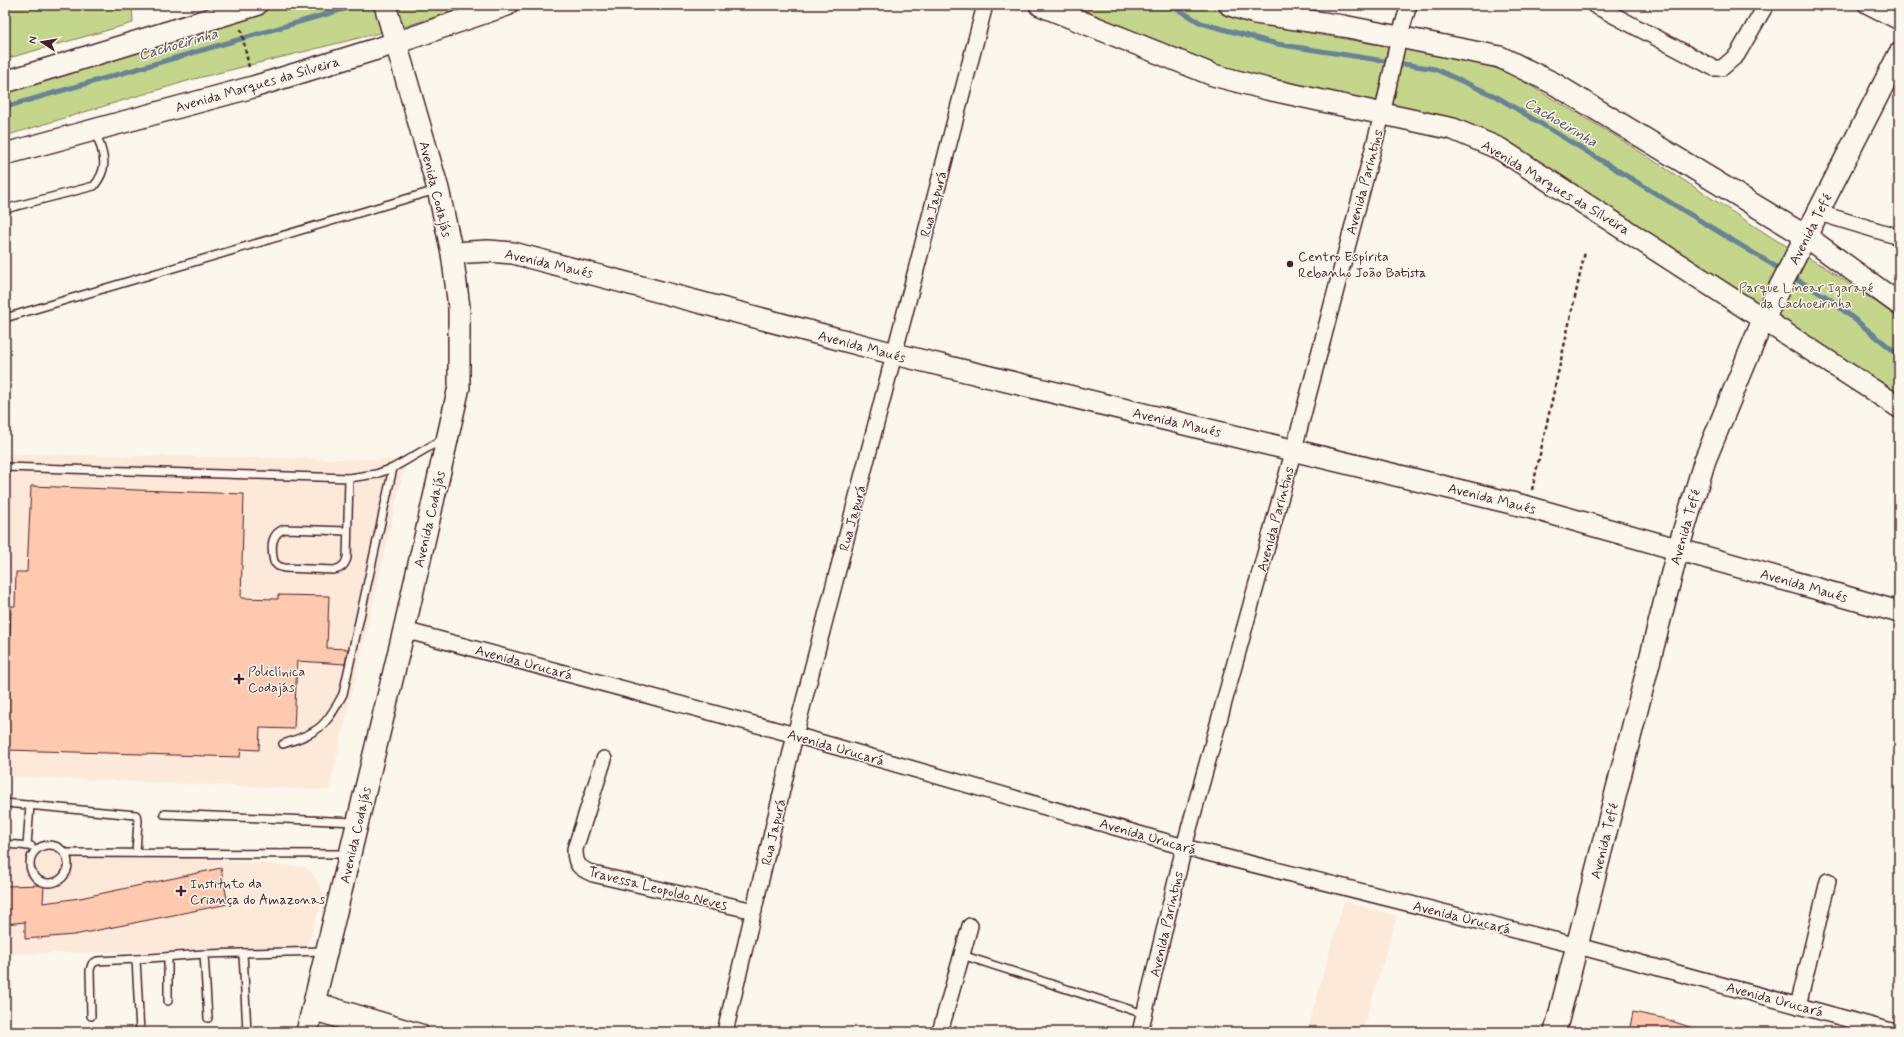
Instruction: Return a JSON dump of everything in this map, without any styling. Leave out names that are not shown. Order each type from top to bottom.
[{"type":"street","points":[[5,82],[256,5]]},
{"type":"street","name":"Avenida Codajás","points":[[311,1015],[404,630],[459,387],[460,307],[452,253],[438,189],[385,5]]},
{"type":"street","name":"Avenida Marques da Silveira","points":[[5,154],[253,87],[393,35],[507,5]]},
{"type":"street","name":"Rua Japurá","points":[[725,1032],[795,735],[985,5]]},
{"type":"street","name":"Avenida Marques da Silveira","points":[[1040,5],[1213,75],[1383,108],[1454,129],[1500,150],[1765,317],[1899,407]]},
{"type":"street","points":[[1230,5],[1255,13],[1343,26],[1398,42],[1500,57],[1553,83],[1899,304]]},
{"type":"street","name":"Avenida Parintins","points":[[1140,1032],[1184,847],[1294,449],[1383,108],[1398,42],[1409,5]]},
{"type":"street","points":[[1594,5],[1714,68],[1722,68],[1737,55],[1766,5]]},
{"type":"street","points":[[1866,5],[1899,22]]},
{"type":"street","name":"Avenida Tefé","points":[[1555,1032],[1678,549],[1705,460],[1765,317],[1899,54]]},
{"type":"street","points":[[1819,213],[1899,237]]},
{"type":"street","name":"Avenida Maués","points":[[452,253],[488,251],[514,252],[895,354],[1294,449],[1528,507],[1899,612]]},
{"type":"street","name":"Avenida Urucará","points":[[404,630],[795,735],[1184,847],[1578,946],[1895,1032]]},
{"type":"street","name":"Travessa Leopoldo Neves","points":[[604,760],[575,849],[575,859],[581,869],[593,874],[754,911]]},
{"type":"street","points":[[1798,1006],[1828,881]]},
{"type":"street","points":[[940,1032],[970,926]]},
{"type":"street","points":[[311,1015],[377,1032]]},
{"type":"street","points":[[311,1015],[421,1032]]},
{"type":"lane","points":[[5,210],[94,186],[101,177],[105,165],[95,130]]},
{"type":"lane","points":[[5,318],[438,189]]},
{"type":"lane","points":[[5,467],[349,478],[376,474],[394,468],[448,436]]},
{"type":"lane","points":[[283,744],[311,734],[331,718],[344,694],[394,468]]},
{"type":"lane","points":[[347,531],[285,529],[279,531],[274,535],[272,541],[274,562],[278,566],[284,568],[334,570],[345,564],[347,558],[349,478]]},
{"type":"lane","points":[[5,803],[136,815],[138,820],[136,853]]},
{"type":"lane","points":[[27,846],[30,805]]},
{"type":"lane","points":[[164,814],[358,822]]},
{"type":"lane","points":[[5,844],[55,846],[65,853],[350,854]]},
{"type":"lane","points":[[42,846],[32,856],[30,862],[33,875],[44,883],[50,883],[62,878],[68,866],[65,853]]},
{"type":"lane","points":[[91,1016],[90,970],[92,964],[97,961],[204,954],[327,951]]},
{"type":"lane","points":[[243,953],[247,1032]]},
{"type":"lane","points":[[204,954],[208,1018]]},
{"type":"lane","points":[[962,955],[1144,1014]]},
{"type":"lane","points":[[168,957],[168,1001]]},
{"type":"lane","points":[[136,959],[140,1032]]},
{"type":"path","points":[[240,23],[249,68]]},
{"type":"path","points":[[1528,507],[1584,252]]},
{"type":"shaded area","points":[[5,454],[406,460],[329,790],[5,776]]},
{"type":"shaded area","points":[[5,843],[305,867],[313,874],[324,895],[306,948],[5,954]]},
{"type":"shaded area","points":[[1344,901],[1397,916],[1362,1032],[1307,1032]]},
{"type":"green space","points":[[5,5],[132,5],[133,23],[5,59]]},
{"type":"green space","points":[[283,5],[471,5],[407,26],[194,79],[5,136],[5,80]]},
{"type":"green space","name":"Parque Linear Igarapé da Cachoeirinha","points":[[1071,5],[1206,5],[1234,16],[1298,31],[1474,61],[1509,73],[1617,137],[1776,240],[1823,266],[1899,318],[1899,400],[1748,296],[1520,155],[1264,85],[1155,47]]},
{"type":"building","points":[[31,486],[244,494],[241,598],[278,599],[278,595],[329,596],[327,648],[348,649],[345,664],[297,661],[294,729],[260,728],[259,750],[241,749],[240,757],[7,750],[11,606],[15,606],[16,572],[27,572]]},
{"type":"building","points":[[221,868],[228,904],[74,935],[25,939],[25,922],[5,924],[5,886],[44,885],[43,903],[80,898]]},
{"type":"building","points":[[1633,1012],[1662,1018],[1693,1028],[1693,1032],[1629,1032]]},
{"type":"waterway","name":"Cachoeirinha","points":[[5,107],[358,5]]},
{"type":"waterway","name":"Cachoeirinha","points":[[1170,5],[1201,23],[1277,44],[1435,69],[1497,97],[1783,271]]},
{"type":"waterway","name":"Cachoeirinha","points":[[1791,276],[1828,298],[1899,355]]},
{"type":"place","name":"Centro Espírita Rebanho João Batista","points":[[1290,264]]},
{"type":"place","name":"Policlínica Codajás","points":[[239,679]]},
{"type":"place","name":"Instituto da Criança do Amazonas","points":[[181,891]]}]
